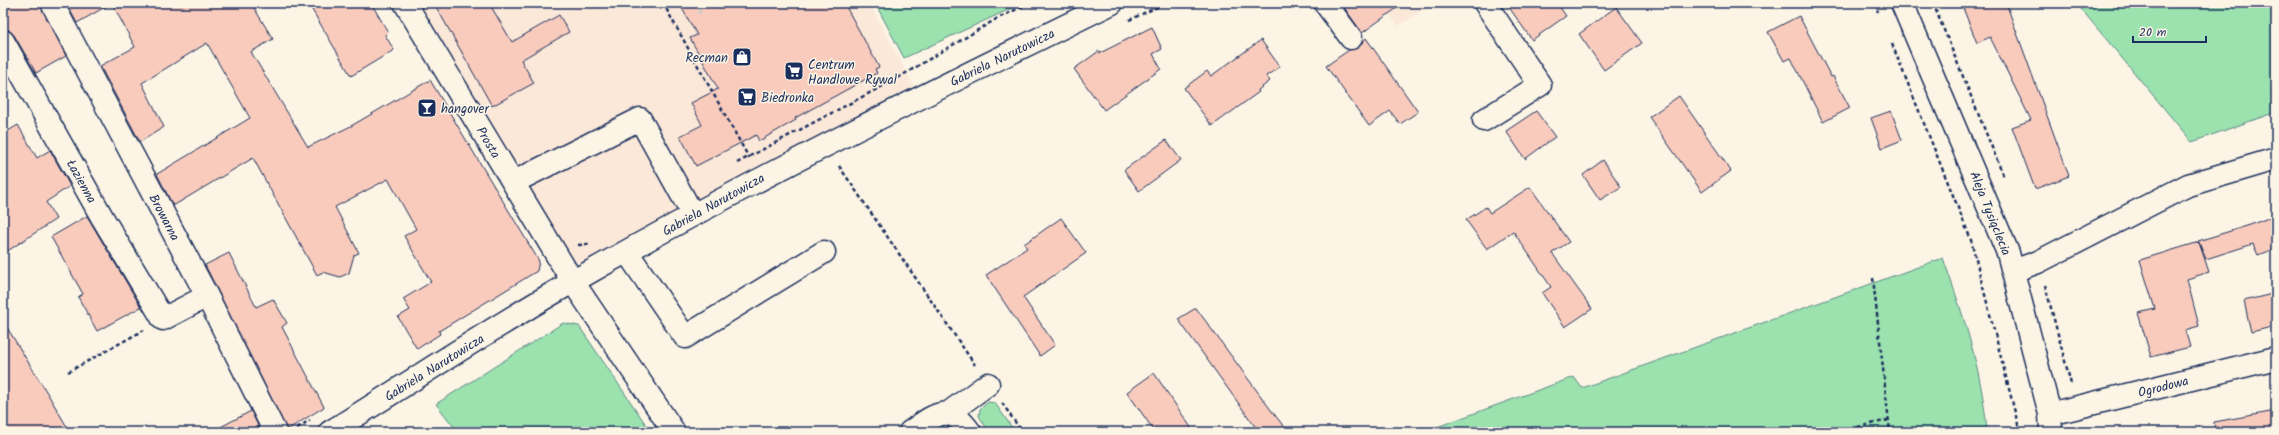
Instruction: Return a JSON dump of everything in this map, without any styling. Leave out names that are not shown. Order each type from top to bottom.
[{"type":"street","name":"Browarna","points":[[52,3],[207,296],[275,432]]},
{"type":"street","name":"Prosta","points":[[405,3],[573,282],[674,432]]},
{"type":"street","name":"Gabriela Narutowicza","points":[[331,432],[573,282],[759,179],[915,99],[1112,3]]},
{"type":"street","points":[[1325,3],[1351,38]]},
{"type":"street","points":[[1484,120],[1540,85],[1485,3]]},
{"type":"street","name":"Aleja Tysiąclecia","points":[[1902,3],[1999,230],[2013,271],[2051,423]]},
{"type":"street","name":"Łazienna","points":[[3,41],[102,217],[163,319]]},
{"type":"street","points":[[514,182],[640,120],[694,215]]},
{"type":"street","points":[[2013,271],[2038,262],[2188,185],[2276,159]]},
{"type":"street","points":[[627,252],[685,337],[824,252]]},
{"type":"street","points":[[163,319],[207,296]]},
{"type":"street","name":"Ogrodowa","points":[[2051,423],[2276,358]]},
{"type":"street","points":[[947,414],[988,384]]},
{"type":"street","points":[[910,432],[929,418],[938,414],[947,414],[958,417],[970,432]]},
{"type":"path","points":[[663,3],[759,179]]},
{"type":"path","points":[[1875,3],[1881,17]]},
{"type":"path","points":[[1890,39],[1971,240],[2020,432]]},
{"type":"path","points":[[838,163],[1022,432]]},
{"type":"path","points":[[1873,278],[1890,432]]},
{"type":"path","points":[[68,372],[163,319]]},
{"type":"path","points":[[1838,432],[1888,420]]},
{"type":"shaded area","points":[[416,3],[869,3],[914,86],[574,266]]},
{"type":"shaded area","points":[[1381,3],[1435,3],[1398,26]]},
{"type":"green space","points":[[875,3],[1023,3],[904,58]]},
{"type":"green space","points":[[2076,3],[2276,3],[2276,112],[2192,142]]},
{"type":"green space","points":[[1943,258],[1971,344],[1985,409],[1987,432],[1423,432],[1574,377],[1582,388]]},
{"type":"green space","points":[[563,323],[579,326],[651,432],[458,432],[436,404]]},
{"type":"green space","points":[[988,402],[995,403],[1015,432],[989,432],[979,416],[980,409]]},
{"type":"building","points":[[3,3],[40,3],[66,56],[36,73],[14,35],[9,30],[3,29]]},
{"type":"building","points":[[66,3],[112,3],[77,23]]},
{"type":"building","points":[[112,3],[251,3],[273,39],[251,52],[308,147],[351,126],[430,80],[539,261],[537,271],[439,331],[440,334],[417,349],[398,317],[410,310],[403,299],[431,282],[404,236],[416,229],[388,179],[335,207],[359,253],[354,255],[349,273],[340,277],[323,272],[317,275],[253,158],[173,206],[157,174],[250,118],[207,43],[142,83],[164,127],[140,142],[100,66],[135,47]]},
{"type":"building","points":[[308,3],[371,3],[388,32],[385,35],[394,50],[351,76]]},
{"type":"building","points":[[434,3],[489,3],[512,42],[559,15],[569,32],[521,60],[534,83],[492,106]]},
{"type":"building","name":"Centrum Handlowe Rywal","points":[[679,3],[844,3],[879,67],[875,69],[877,73],[795,118],[796,120],[759,141],[756,135],[696,166],[680,136],[702,125],[691,103],[718,89],[690,38],[697,35]]},
{"type":"building","points":[[1341,3],[1404,3],[1362,33]]},
{"type":"building","points":[[1506,3],[1557,3],[1566,16],[1532,40]]},
{"type":"building","points":[[1961,3],[2006,3],[2069,176],[2035,189],[2012,127],[2031,120],[1990,37],[1977,43]]},
{"type":"building","points":[[1616,7],[1642,43],[1604,70],[1579,34]]},
{"type":"building","points":[[1799,16],[1831,77],[1833,76],[1850,108],[1823,122],[1791,58],[1784,61],[1768,32]]},
{"type":"building","points":[[1152,27],[1162,49],[1153,54],[1161,69],[1104,110],[1074,69],[1099,51],[1100,53]]},
{"type":"building","points":[[1366,38],[1418,112],[1400,124],[1390,111],[1369,126],[1326,66],[1349,50],[1358,48]]},
{"type":"building","points":[[1261,40],[1280,67],[1266,76],[1270,81],[1258,90],[1259,92],[1212,126],[1184,88],[1207,71],[1211,76]]},
{"type":"building","points":[[1679,96],[1731,171],[1702,192],[1649,117]]},
{"type":"building","points":[[1536,111],[1555,137],[1525,159],[1506,131]]},
{"type":"building","points":[[1891,111],[1902,140],[1882,148],[1871,118]]},
{"type":"building","points":[[18,125],[37,158],[50,150],[70,186],[46,202],[56,219],[3,254],[3,134]]},
{"type":"building","points":[[1166,140],[1181,160],[1139,191],[1124,170]]},
{"type":"building","points":[[1603,160],[1621,187],[1600,200],[1583,175]]},
{"type":"building","points":[[1530,187],[1569,242],[1552,253],[1592,309],[1565,327],[1542,293],[1551,287],[1513,231],[1487,249],[1466,220],[1486,207],[1490,213]]},
{"type":"building","points":[[2276,215],[2276,248],[2258,255],[2253,244],[2206,259],[2198,241],[2250,225]]},
{"type":"building","points":[[87,216],[141,307],[97,331],[78,297],[83,294],[51,237]]},
{"type":"building","points":[[1061,218],[1086,253],[1023,297],[1055,345],[1040,356],[986,275],[1027,248],[1024,244]]},
{"type":"building","points":[[2199,242],[2209,272],[2187,279],[2199,326],[2185,330],[2190,347],[2151,357],[2138,313],[2155,309],[2140,260]]},
{"type":"building","points":[[229,253],[256,307],[273,299],[287,323],[282,327],[324,407],[287,430],[205,265]]},
{"type":"building","points":[[2276,293],[2276,326],[2251,332],[2244,301]]},
{"type":"building","points":[[1196,308],[1288,432],[1259,432],[1178,319]]},
{"type":"building","points":[[3,321],[49,396],[70,432],[3,432]]},
{"type":"building","points":[[1154,373],[1194,432],[1155,432],[1127,392]]},
{"type":"building","points":[[251,411],[261,432],[211,432]]},
{"type":"building","points":[[2276,411],[2276,432],[2215,432],[2214,422]]},
{"type":"place","name":"Recman","points":[[742,57]]},
{"type":"place","name":"Centrum Handlowe Rywal","points":[[794,71]]},
{"type":"place","name":"Biedronka","points":[[747,97]]},
{"type":"place","name":"hangover","points":[[427,108]]}]
